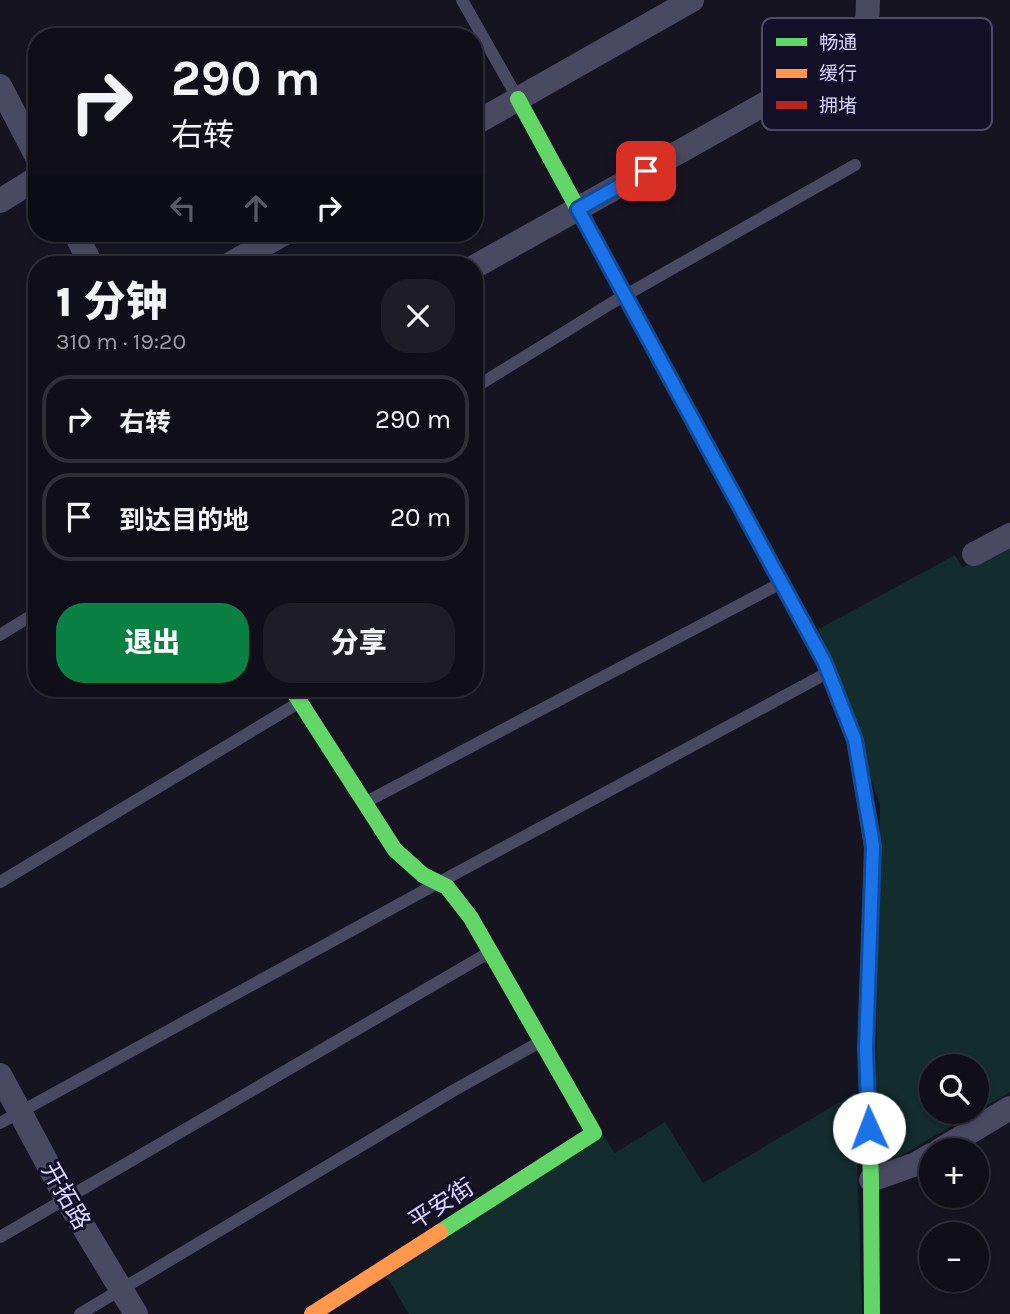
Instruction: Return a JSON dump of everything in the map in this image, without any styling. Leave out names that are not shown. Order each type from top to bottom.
[{"type":"street","points":[[483,119],[692,0]]},
{"type":"street","points":[[867,18],[868,0]]},
{"type":"street","points":[[0,86],[28,140]]},
{"type":"street","points":[[518,99],[781,582],[828,673],[855,740],[873,846],[866,1049],[872,1314]]},
{"type":"street","points":[[483,262],[762,106]]},
{"type":"street","points":[[0,201],[28,184]]},
{"type":"street","points":[[244,256],[269,242]]},
{"type":"street","points":[[974,554],[1010,535]]},
{"type":"street","points":[[297,697],[396,850],[423,875],[447,887],[471,918],[540,1042]]},
{"type":"street","name":"平安街","points":[[312,1314],[594,1133],[540,1042]]},
{"type":"street","name":"开拓路","points":[[0,1075],[10,1117],[65,1198],[136,1314]]},
{"type":"street","points":[[960,1138],[1010,1108]]},
{"type":"street","points":[[871,1180],[919,1162]]},
{"type":"lane","points":[[462,0],[478,28]]},
{"type":"lane","points":[[483,37],[518,99]]},
{"type":"lane","points":[[483,382],[625,295],[855,164]]},
{"type":"lane","points":[[365,803],[781,582]]},
{"type":"lane","points":[[0,635],[28,618]]},
{"type":"lane","points":[[10,1117],[828,673]]},
{"type":"lane","points":[[0,882],[300,702]]},
{"type":"lane","points":[[0,1237],[490,952]]},
{"type":"lane","points":[[80,1314],[540,1042]]},
{"type":"green space","points":[[1010,542],[1010,1092],[989,1104],[989,1054],[919,1054],[919,1124],[955,1124],[931,1138],[919,1138],[919,1145],[897,1158],[885,1156],[876,1080],[880,805],[819,629],[955,555],[962,568]]},
{"type":"green space","points":[[855,1093],[862,1314],[409,1314],[387,1277],[602,1134],[615,1153],[665,1122],[703,1183]]},
{"type":"traffic: fast","points":[[518,99],[798,613]]},
{"type":"traffic: fast","points":[[297,697],[395,850],[423,875],[447,887],[471,918],[594,1133],[440,1232]]},
{"type":"traffic: fast","points":[[872,1314],[866,1049],[873,853]]},
{"type":"traffic: slow","points":[[312,1314],[440,1232]]},
{"type":"traffic: jam","points":[[798,613],[824,661],[855,740],[873,853]]},
{"type":"route","points":[[646,171],[578,209],[824,661],[855,740],[873,846],[866,1049],[869,1128]]}]
